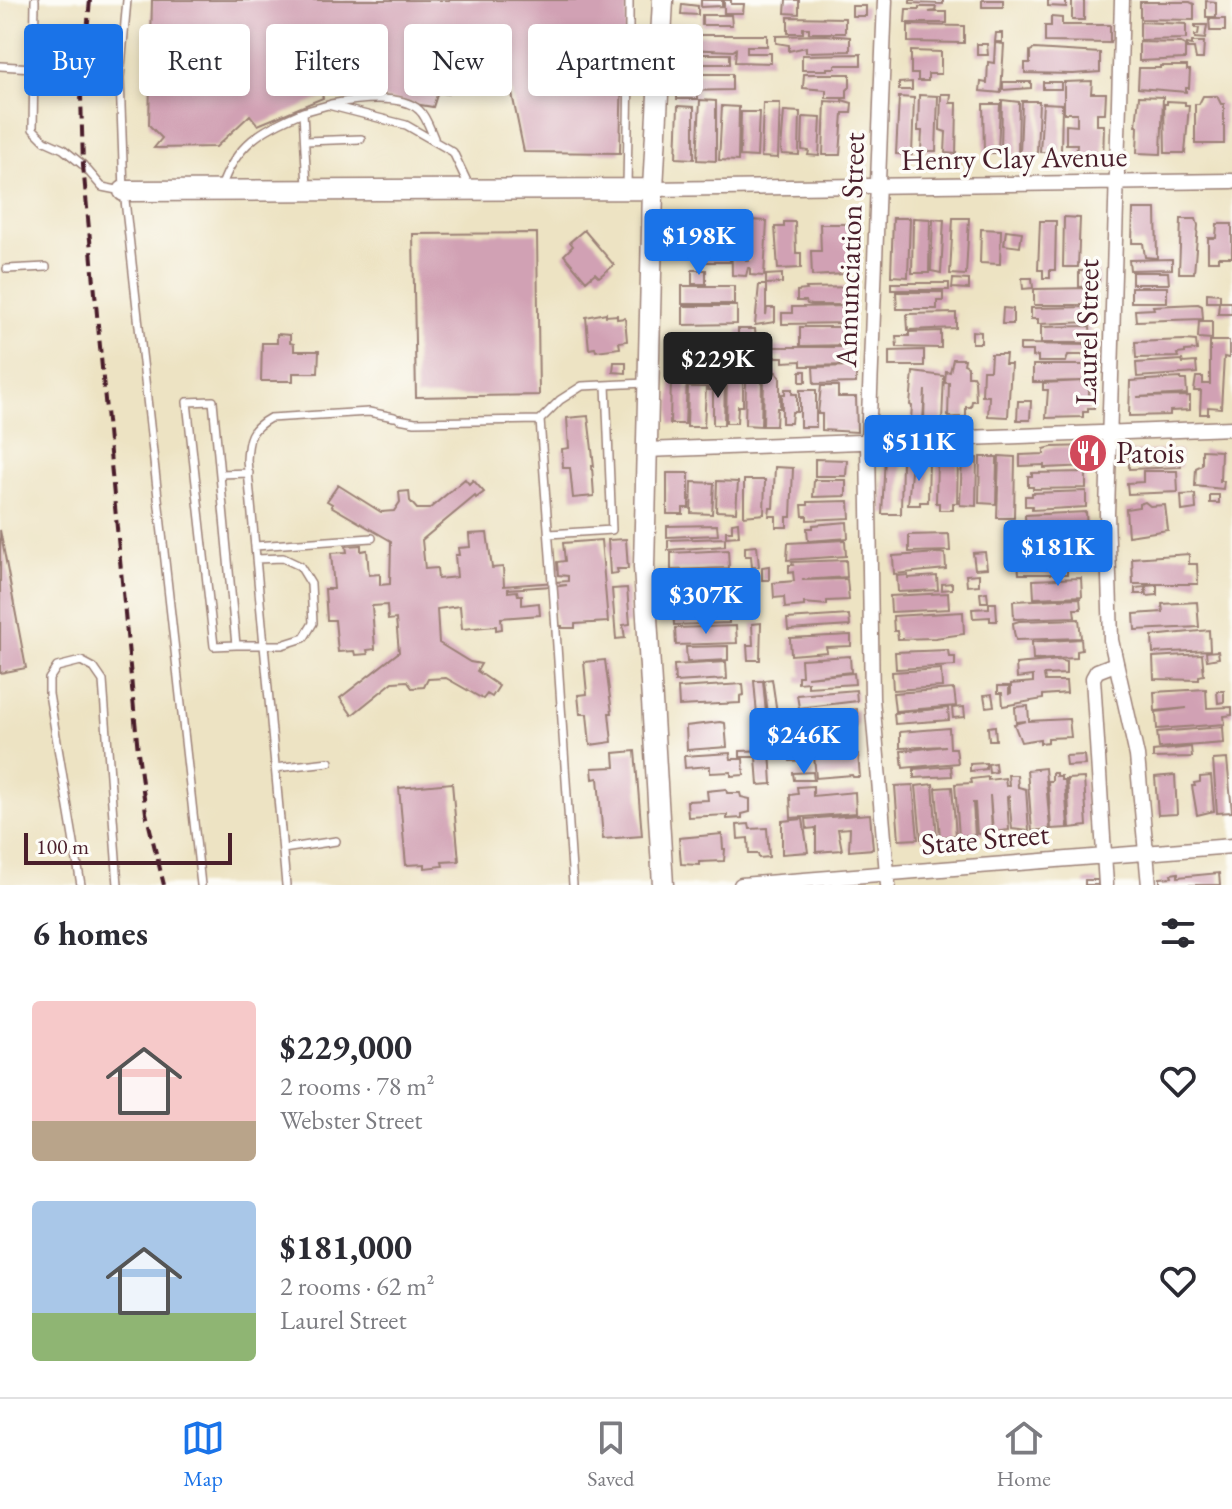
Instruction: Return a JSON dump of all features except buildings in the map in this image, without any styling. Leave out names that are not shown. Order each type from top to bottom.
[{"type":"street","points":[[663,0],[653,189],[644,567],[663,885]]},
{"type":"street","name":"Annunciation Street","points":[[885,0],[868,443],[872,698],[888,879]]},
{"type":"street","name":"Laurel Street","points":[[1122,0],[1107,513],[1111,640],[1137,756],[1149,885]]},
{"type":"street","name":"Henry Clay Avenue","points":[[653,189],[1232,181]]},
{"type":"street","points":[[124,191],[653,189]]},
{"type":"street","points":[[646,450],[1232,428]]},
{"type":"street","points":[[1106,885],[1093,678],[1097,671],[1115,664]]},
{"type":"street","name":"State Street","points":[[741,885],[888,879],[1232,846]]},
{"type":"lane","points":[[34,24],[35,0]]},
{"type":"lane","points":[[127,0],[120,78],[124,191],[201,885]]},
{"type":"lane","points":[[629,0],[629,24]]},
{"type":"lane","points":[[0,66],[24,67]]},
{"type":"lane","points":[[32,96],[31,120],[37,135],[70,155],[102,187],[124,191]]},
{"type":"lane","points":[[627,190],[629,96]]},
{"type":"lane","points":[[220,190],[229,165],[247,143],[275,123],[328,105],[356,99],[408,103],[421,111],[435,140]]},
{"type":"lane","points":[[328,105],[406,125],[435,140],[453,152],[471,189]]},
{"type":"lane","points":[[303,112],[307,190]]},
{"type":"lane","points":[[305,141],[361,139]]},
{"type":"lane","points":[[7,269],[46,267]]},
{"type":"lane","points":[[286,885],[249,473],[248,438],[256,426],[270,418],[369,412],[415,422],[540,420],[560,400],[582,386],[648,383]]},
{"type":"lane","points":[[549,534],[612,530],[606,385]]},
{"type":"lane","points":[[236,645],[213,401],[187,402],[214,646],[282,645],[304,638],[313,623],[311,584],[300,566],[283,558],[256,559]]},
{"type":"lane","points":[[540,420],[573,885]]},
{"type":"lane","points":[[220,474],[249,473]]},
{"type":"lane","points":[[255,546],[372,538]]},
{"type":"lane","points":[[81,885],[49,679],[57,667],[81,661],[94,668],[103,681],[118,885]]},
{"type":"lane","points":[[275,768],[329,762]]},
{"type":"lane","points":[[283,849],[336,841]]},
{"type":"railway","points":[[90,0],[81,95],[83,165],[138,752],[146,813],[164,885]]},
{"type":"place","name":"Patois","points":[[1088,453]]}]
